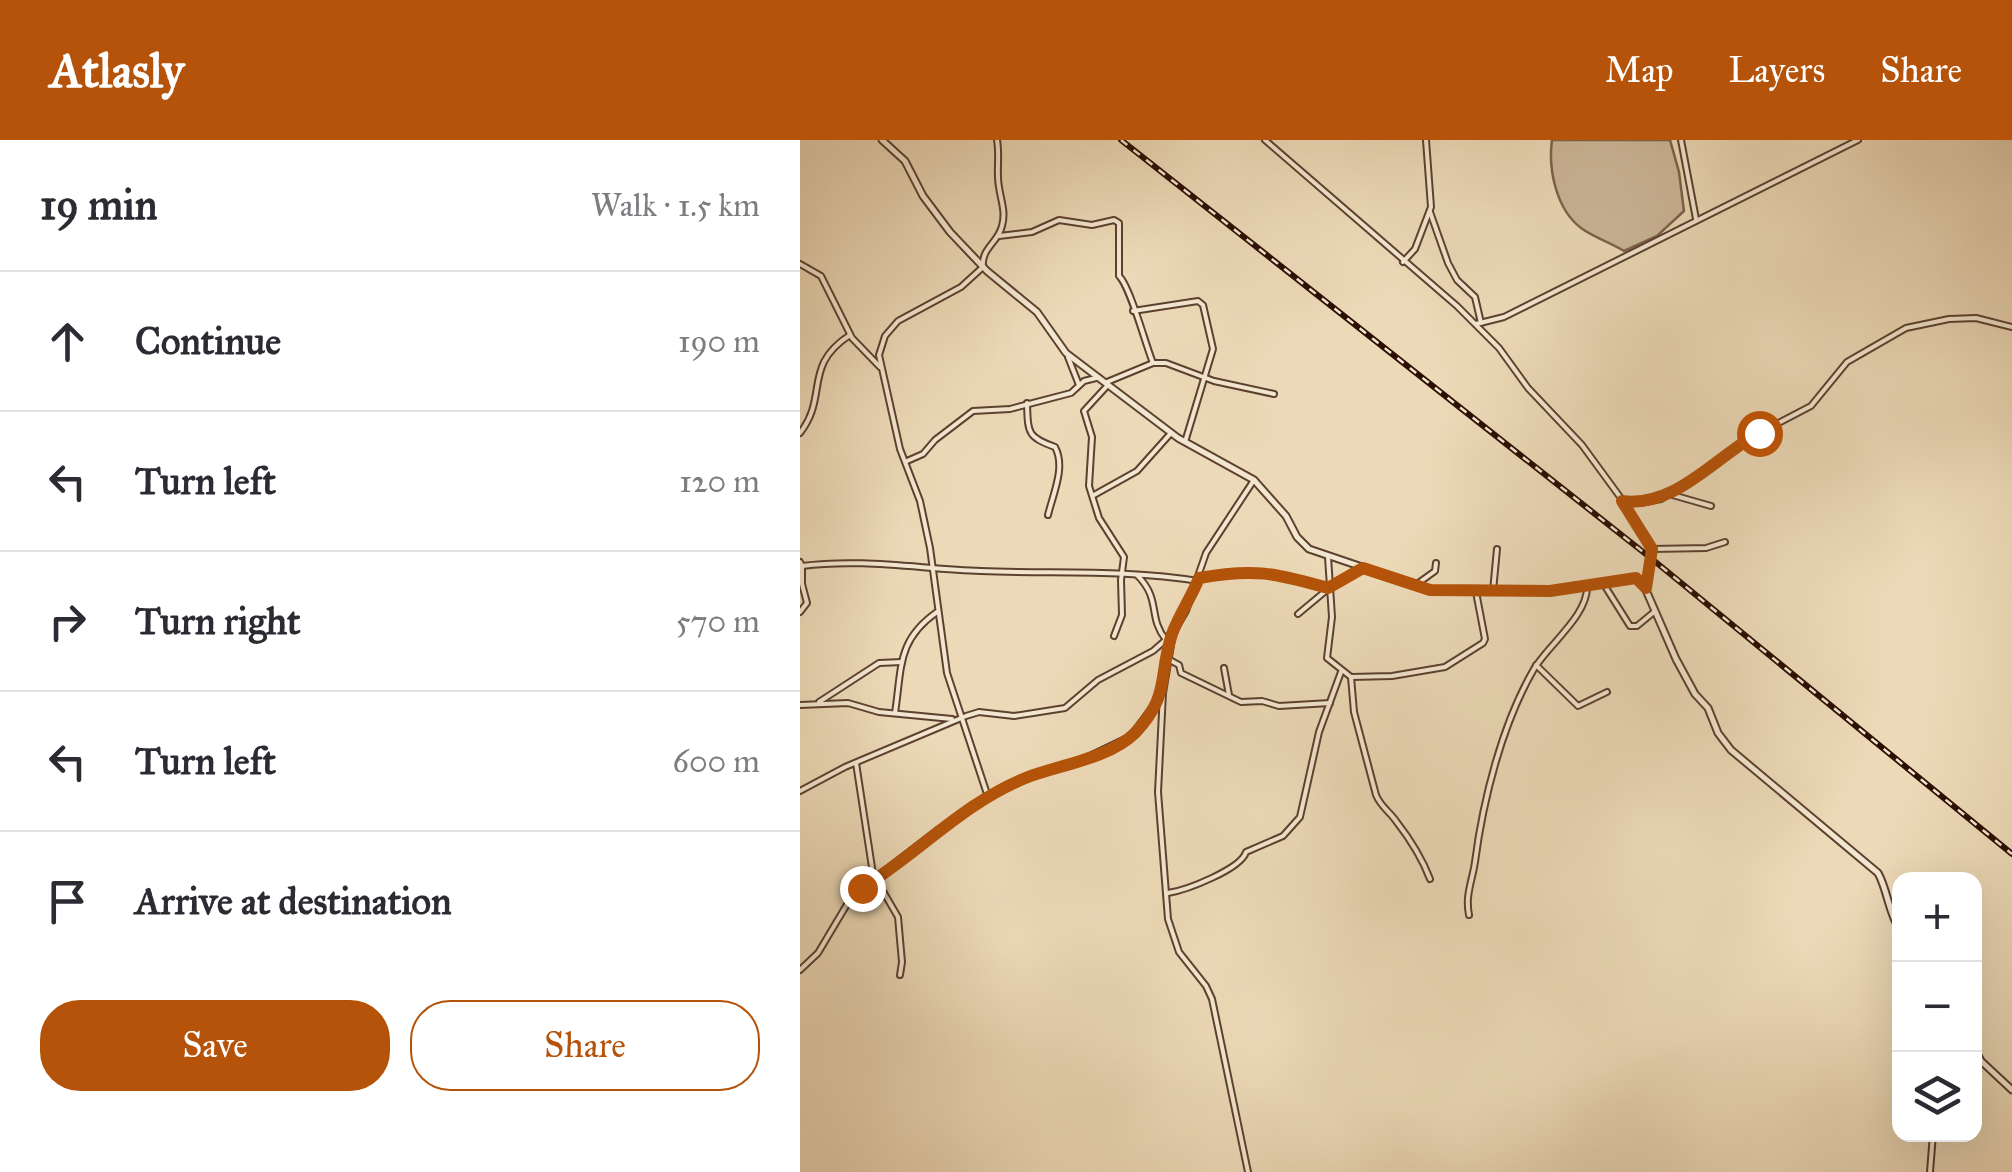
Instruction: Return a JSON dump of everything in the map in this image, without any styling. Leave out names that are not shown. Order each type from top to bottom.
[{"type":"street","points":[[882,140],[900,154],[930,206],[982,267],[1037,312],[1066,353],[1079,385]]},
{"type":"street","points":[[988,797],[947,673],[920,501],[905,462],[880,367],[881,344],[898,322],[965,284],[982,267],[983,254],[999,236],[1004,208],[998,185],[997,140]]},
{"type":"street","points":[[1265,140],[1457,306],[1499,348],[1528,388],[1582,445],[1652,549],[1646,588]]},
{"type":"street","points":[[1402,262],[1415,249],[1432,202],[1426,140]]},
{"type":"street","points":[[1680,140],[1696,221]]},
{"type":"street","points":[[1474,324],[1504,317],[1858,140]]},
{"type":"street","points":[[1430,212],[1448,263],[1475,297],[1481,323]]},
{"type":"street","points":[[999,236],[1032,232],[1059,220],[1092,226],[1117,221],[1119,276],[1128,285],[1152,363]]},
{"type":"street","points":[[800,264],[821,276],[850,335],[880,367]]},
{"type":"street","points":[[1133,311],[1202,302],[1213,350],[1185,443]]},
{"type":"street","points":[[1622,501],[1648,502],[1668,494],[1742,442],[1811,406],[1848,362],[1906,328],[1976,318],[2012,327]]},
{"type":"street","points":[[800,433],[814,409],[820,365],[836,344],[850,335]]},
{"type":"street","points":[[1066,353],[1170,433],[1254,480],[1286,516],[1296,537],[1328,557],[1430,590],[1550,591],[1636,578],[1646,588],[1676,659],[1726,744],[1878,872],[1892,909]]},
{"type":"street","points":[[1114,636],[1122,615],[1124,557],[1103,526],[1089,482],[1092,436],[1084,411],[1106,385],[1152,363],[1274,394]]},
{"type":"street","points":[[905,462],[923,454],[973,411],[1004,410],[1071,393],[1096,378]]},
{"type":"street","points":[[1027,403],[1033,438],[1055,447],[1060,454],[1048,514]]},
{"type":"street","points":[[1094,498],[1098,491],[1137,471],[1170,433]]},
{"type":"street","points":[[1248,1172],[1212,999],[1185,963],[1172,936],[1158,792],[1162,693],[1173,633],[1206,553],[1254,480]]},
{"type":"street","points":[[1668,494],[1711,506]]},
{"type":"street","points":[[1652,549],[1706,548],[1725,542]]},
{"type":"street","points":[[1493,591],[1497,549]]},
{"type":"street","points":[[1328,557],[1332,617],[1326,655],[1351,677],[1392,676],[1445,667],[1483,643],[1476,591]]},
{"type":"street","points":[[1413,587],[1435,571],[1436,563]]},
{"type":"street","points":[[800,612],[807,603],[801,564],[897,564],[1198,580],[1247,571],[1330,588]]},
{"type":"street","points":[[1298,614],[1363,568]]},
{"type":"street","points":[[1136,574],[1153,597],[1156,623],[1166,640]]},
{"type":"street","points":[[1603,583],[1630,626],[1637,626],[1656,610]]},
{"type":"street","points":[[1469,915],[1467,892],[1484,806],[1518,701],[1536,665],[1564,633],[1587,595],[1586,585]]},
{"type":"street","points":[[895,713],[902,662],[914,630],[938,612]]},
{"type":"street","points":[[800,791],[978,712],[1008,717],[1060,710],[1098,680],[1154,651],[1173,633]]},
{"type":"street","points":[[1167,658],[1179,664],[1181,674],[1242,702],[1262,701],[1279,706],[1330,702]]},
{"type":"street","points":[[817,703],[879,663],[902,662]]},
{"type":"street","points":[[1536,665],[1578,706],[1607,692]]},
{"type":"street","points":[[1224,668],[1229,695]]},
{"type":"street","points":[[1166,893],[1182,891],[1236,866],[1250,849],[1292,830],[1300,817],[1315,748],[1341,672]]},
{"type":"street","points":[[1351,677],[1354,712],[1376,795],[1420,856],[1430,879]]},
{"type":"street","points":[[800,970],[818,953],[846,903],[939,829],[1030,776],[1082,760],[1126,739],[1136,732],[1162,693]]},
{"type":"street","points":[[800,704],[848,703],[895,713],[959,718]]},
{"type":"street","points":[[856,763],[875,880],[897,912],[902,948],[900,975]]},
{"type":"street","points":[[1976,1052],[2012,1090]]},
{"type":"street","points":[[1930,1172],[1932,1142]]},
{"type":"shaded area","points":[[1552,140],[1670,140],[1684,211],[1657,236],[1624,251],[1591,234],[1572,220],[1560,199],[1551,163]]},
{"type":"railway","points":[[1121,140],[1652,559],[2012,854]]},
{"type":"route","points":[[862,888],[939,829],[996,792],[1030,776],[1082,760],[1131,736],[1162,693],[1173,633],[1199,578],[1247,571],[1328,588],[1363,568],[1430,590],[1550,591],[1636,578],[1646,588],[1652,549],[1622,501],[1660,499],[1759,433]]}]
